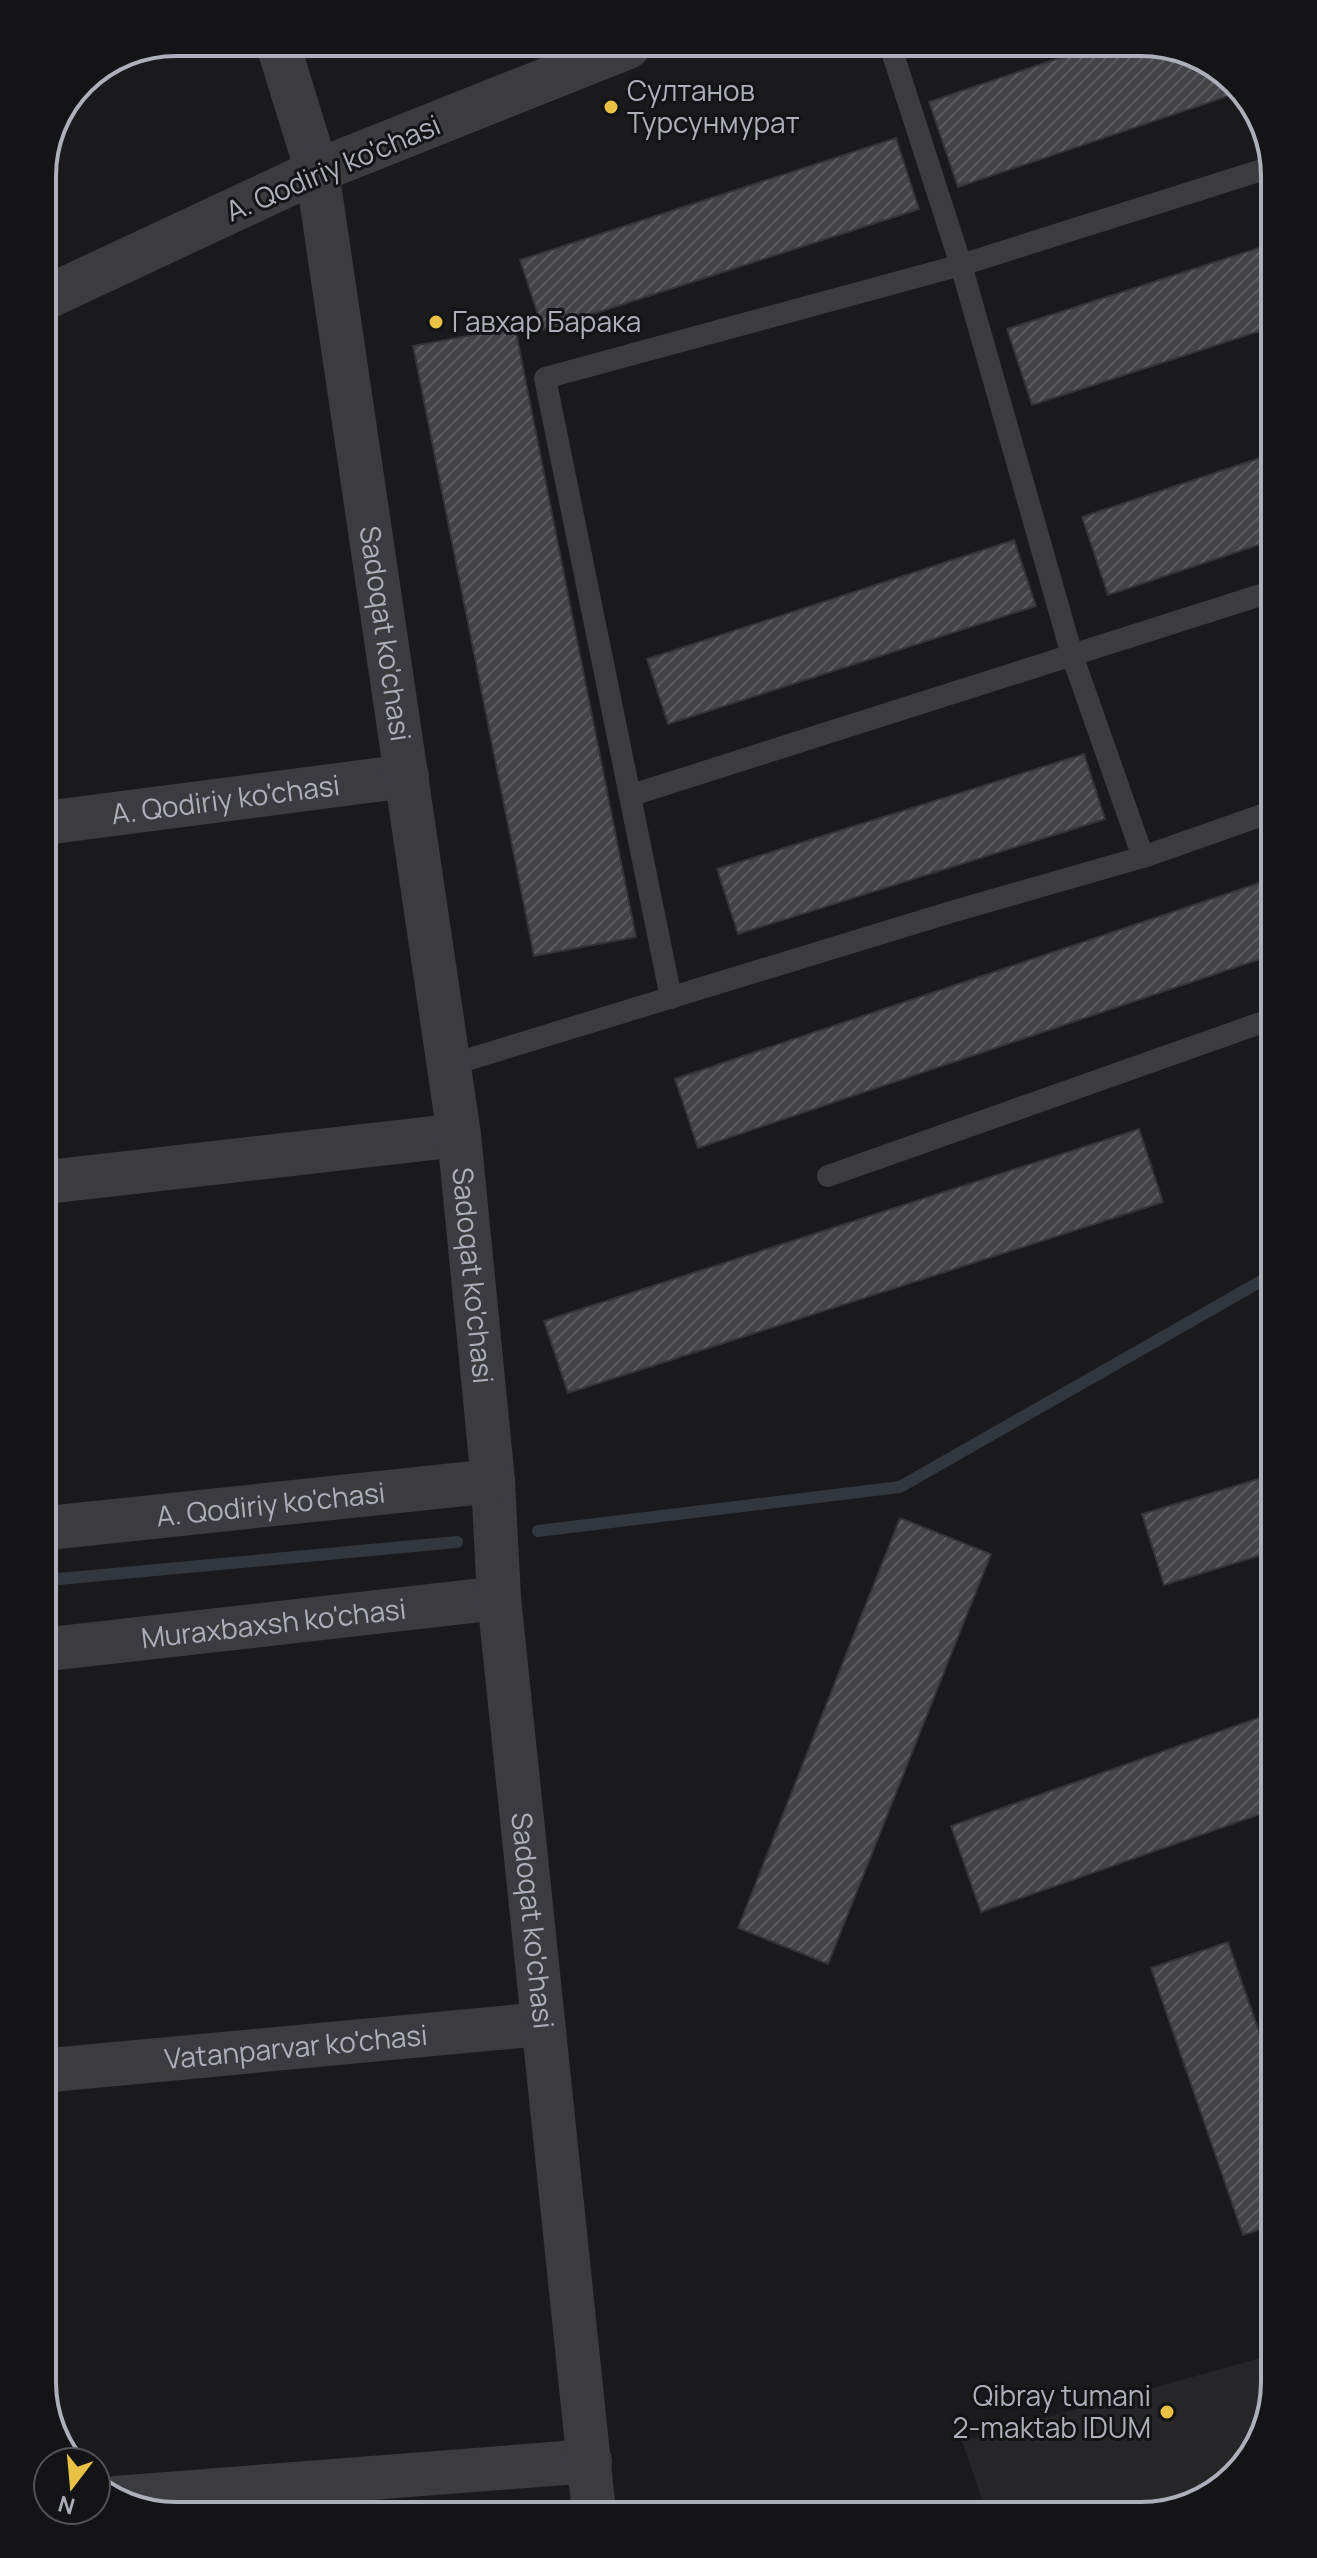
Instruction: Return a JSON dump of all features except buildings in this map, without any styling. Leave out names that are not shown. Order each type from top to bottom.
[{"type":"street","name":"Sadoqat ko'chasi","points":[[282,56],[317,171],[459,1135],[493,1481],[499,1598],[593,2502]]},
{"type":"street","name":"A. Qodiriy ko'chasi","points":[[56,293],[317,171],[605,56]]},
{"type":"street","name":"A. Qodiriy ko'chasi","points":[[56,822],[407,776]]},
{"type":"street","points":[[56,1181],[459,1135]]},
{"type":"street","name":"A. Qodiriy ko'chasi","points":[[56,1527],[493,1481]]},
{"type":"street","name":"Muraxbaxsh ko'chasi","points":[[56,1648],[499,1598]]},
{"type":"street","name":"Vatanparvar ko'chasi","points":[[56,2070],[542,2024]]},
{"type":"street","points":[[139,2496],[590,2461]]},
{"type":"lane","points":[[894,56],[961,265],[1072,655],[1143,857]]},
{"type":"lane","points":[[671,998],[545,378],[961,265],[1261,170]]},
{"type":"lane","points":[[632,795],[1261,595]]},
{"type":"lane","points":[[450,1065],[951,912],[1143,857],[1261,815]]},
{"type":"lane","points":[[828,1176],[1261,1023]]},
{"type":"shaded area","name":"Qibray tumani 2-maktab IDUM","points":[[1261,2358],[1260,2397],[1255,2420],[1241,2448],[1207,2482],[1187,2493],[1164,2500],[983,2502],[962,2441]]},
{"type":"waterway","points":[[538,1531],[900,1487],[1261,1281]]},
{"type":"waterway","points":[[56,1579],[457,1542]]},
{"type":"place","name":"Султанов Турсунмурат","points":[[611,107]]},
{"type":"place","name":"Гавхар Барака","points":[[436,322]]},
{"type":"place","name":"Qibray tumani 2-maktab IDUM","points":[[1167,2412]]}]
